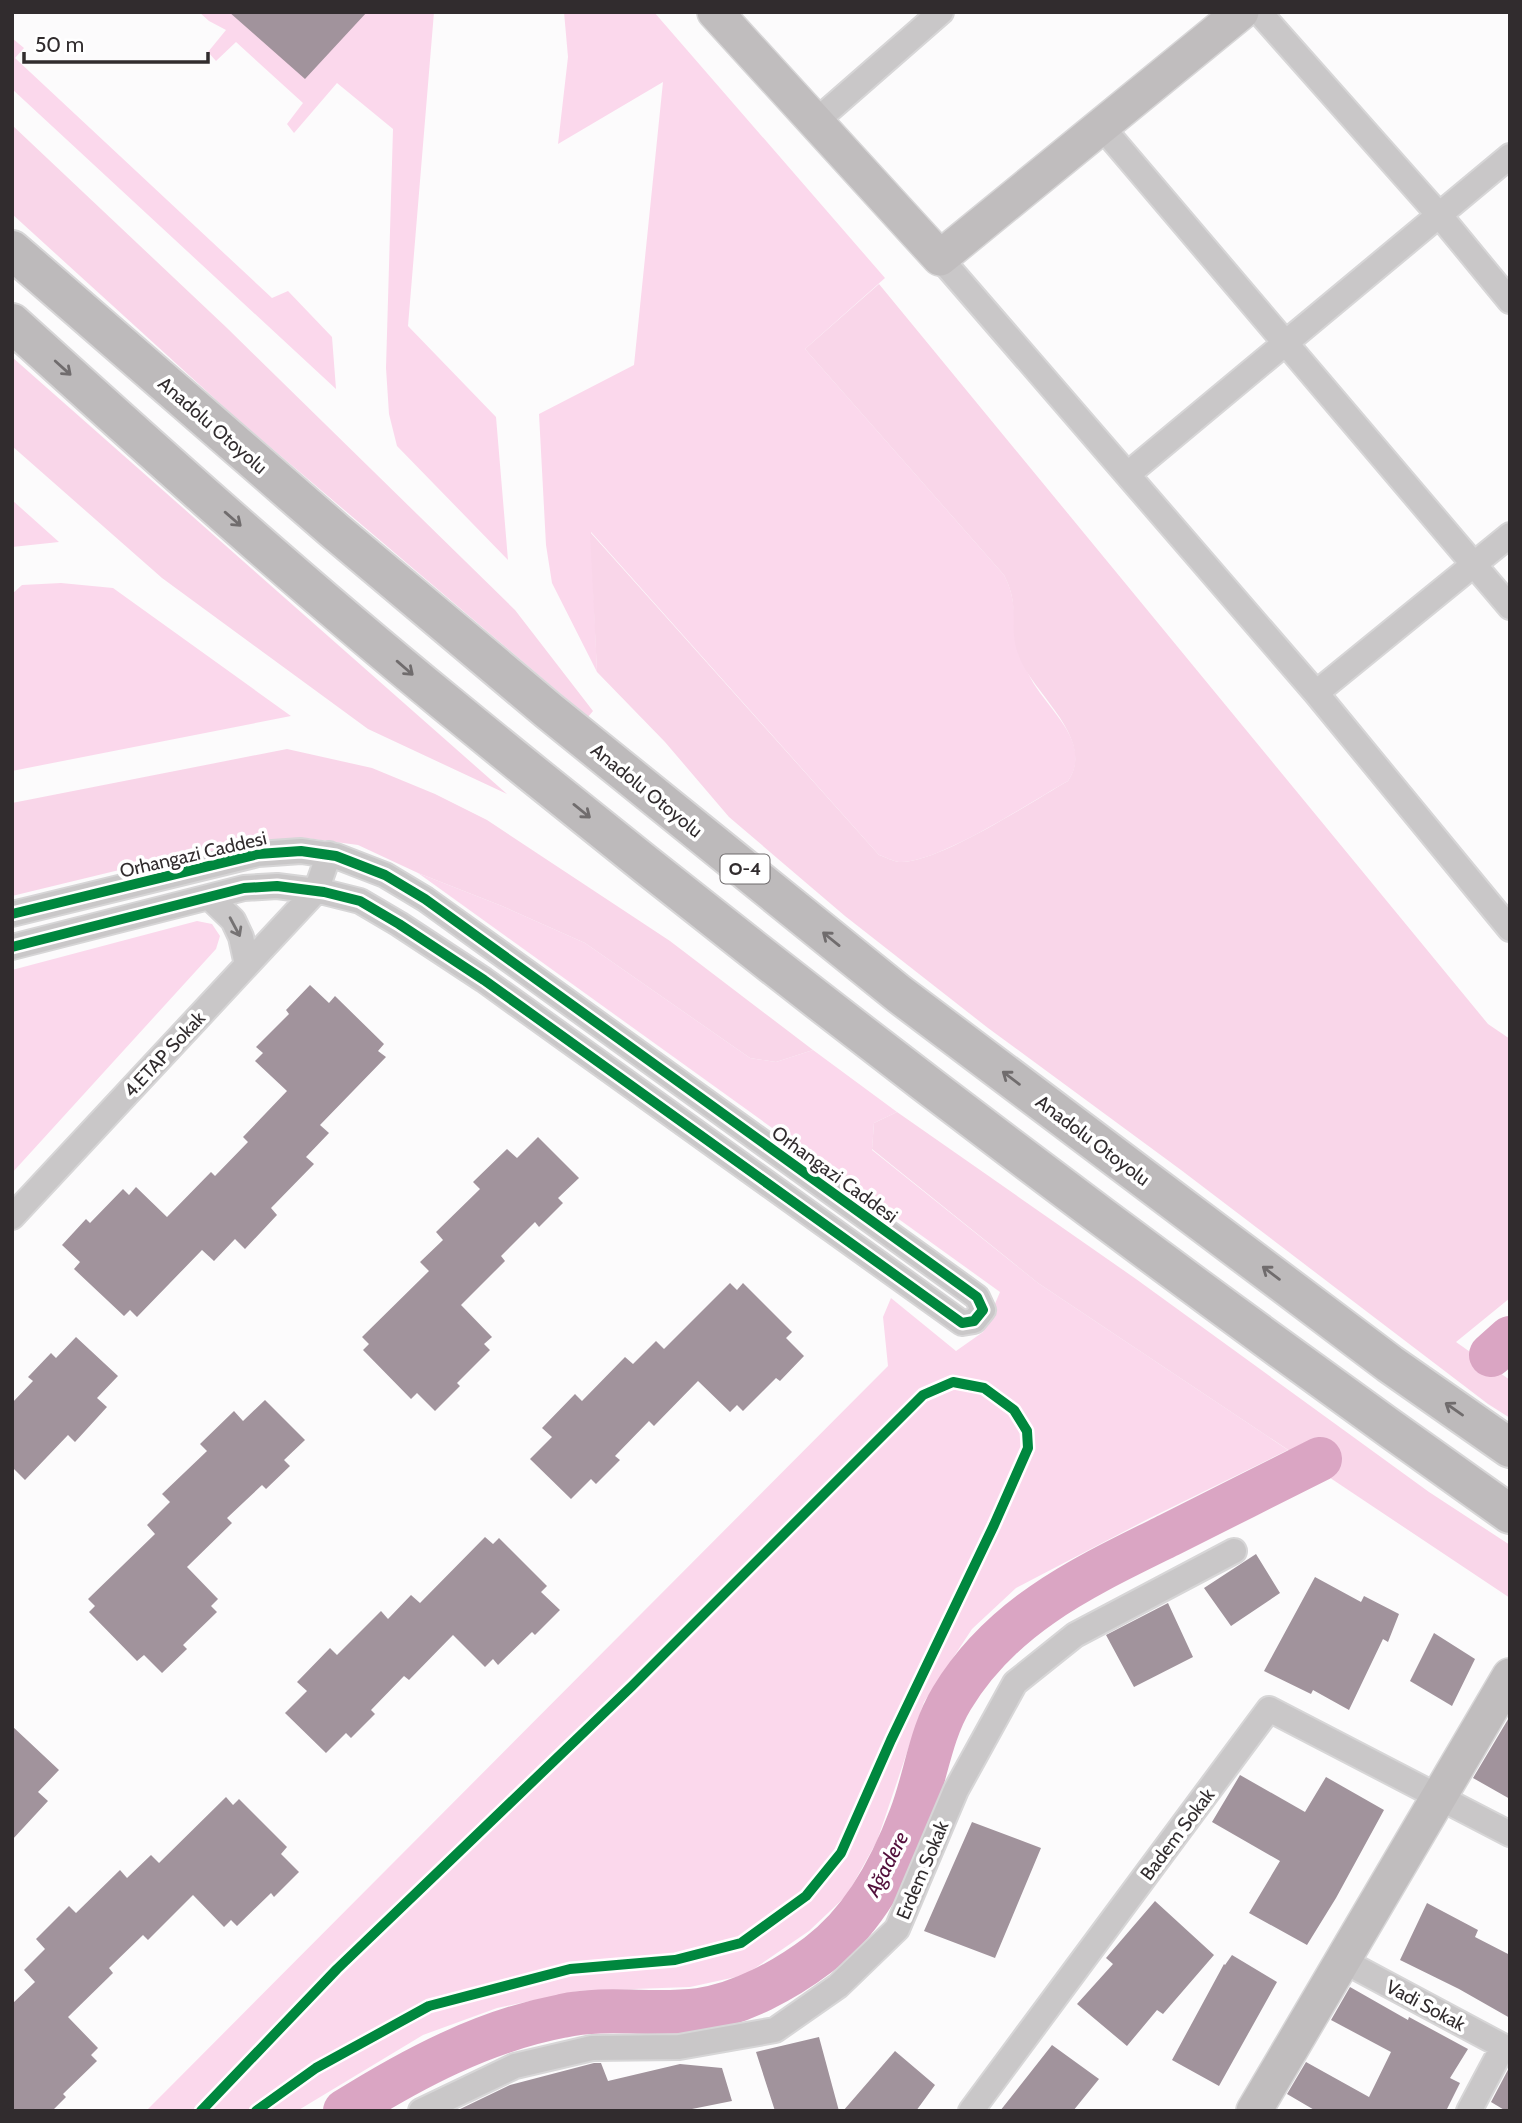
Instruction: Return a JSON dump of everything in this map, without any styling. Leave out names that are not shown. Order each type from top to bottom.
[{"type":"highway","name":"Anadolu Otoyolu","points":[[12,250],[335,531],[527,693],[899,994],[1390,1364],[1510,1448]]},
{"type":"highway","points":[[12,323],[267,549],[444,701],[855,1031],[1337,1392],[1510,1514]]},
{"type":"street","points":[[715,12],[940,258],[1128,474],[1316,693],[1510,929]]},
{"type":"street","points":[[814,123],[942,12]]},
{"type":"street","points":[[1259,12],[1440,216],[1510,301]]},
{"type":"street","points":[[940,258],[1101,125],[1223,17]]},
{"type":"street","points":[[1101,125],[1510,607]]},
{"type":"street","points":[[1128,474],[1510,156]]},
{"type":"street","points":[[1316,693],[1510,535]]},
{"type":"street","name":"Orhangazi Caddesi","points":[[12,914],[258,854],[301,851],[329,854],[385,874],[425,899],[977,1297],[983,1310],[974,1321],[962,1323],[484,980],[360,901],[316,891]]},
{"type":"street","points":[[12,947],[244,888],[277,886],[316,891],[329,854]]},
{"type":"street","name":"4.ETAP Sokak","points":[[12,1217],[316,891]]},
{"type":"street","points":[[209,897],[233,920],[241,937],[247,965]]},
{"type":"street","name":"Erdem Sokak","points":[[422,2111],[515,2066],[592,2048],[679,2047],[775,2030],[838,1986],[897,1929],[956,1790],[1015,1683],[1075,1635],[1234,1551]]},
{"type":"street","points":[[1254,2111],[1510,1676]]},
{"type":"street","name":"Badem Sokak","points":[[971,2111],[1269,1710],[1438,1796]]},
{"type":"street","points":[[1438,1796],[1510,1834]]},
{"type":"street","name":"Vadi Sokak","points":[[1342,1960],[1507,2048]]},
{"type":"street","points":[[1469,2111],[1507,2048]]},
{"type":"shaded area","points":[[199,12],[434,12],[408,326],[496,417],[508,560],[397,446],[389,414],[386,368],[393,129],[337,83],[294,133],[287,124],[303,103],[236,42],[216,61],[208,52],[226,30]]},
{"type":"shaded area","points":[[564,12],[654,12],[885,278],[805,349],[1004,575],[1012,595],[1018,642],[1026,668],[1035,686],[1064,725],[1075,752],[1075,766],[1068,781],[960,843],[916,860],[899,862],[879,855],[591,532],[597,672],[552,583],[546,545],[539,414],[634,365],[663,82],[558,144],[568,57]]},
{"type":"shaded area","points":[[12,38],[24,48],[15,58],[272,298],[288,291],[332,337],[336,389],[12,89]]},
{"type":"shaded area","points":[[12,125],[227,328],[515,610],[593,711],[588,717],[236,418],[12,214]]},
{"type":"shaded area","points":[[879,284],[1488,1024],[1510,1039],[1510,1298],[1456,1342],[1510,1380],[1510,1418],[988,1028],[845,916],[729,817],[665,742],[597,672],[590,532],[879,855],[899,862],[937,853],[984,830],[1068,781],[1075,765],[1074,748],[1059,716],[1025,669],[1018,654],[1012,597],[1004,575],[805,349]]},
{"type":"shaded area","points":[[12,357],[507,794],[368,729],[162,578],[12,446]]},
{"type":"shaded area","points":[[12,500],[59,542],[12,547]]},
{"type":"shaded area","points":[[61,583],[113,588],[291,716],[12,771],[12,594],[22,585]]},
{"type":"shaded area","points":[[287,749],[372,768],[435,794],[487,820],[670,941],[813,1050],[776,1062],[750,1058],[585,943],[358,845],[306,838],[177,856],[12,896],[12,803]]},
{"type":"shaded area","points":[[418,873],[585,943],[750,1058],[776,1062],[813,1050],[897,1112],[874,1123],[872,1150],[1038,1283],[1288,1450],[1016,1588],[972,1629],[924,1702],[877,1841],[847,1895],[809,1931],[745,1975],[690,1987],[578,1991],[497,2008],[423,2035],[297,2111],[146,2111],[888,1366],[883,1317],[891,1298],[956,1351],[983,1332],[1000,1292]]},
{"type":"shaded area","points":[[197,921],[212,924],[220,936],[216,949],[12,1173],[12,970]]},
{"type":"shaded area","points":[[897,1112],[1136,1279],[1429,1492],[1510,1545],[1510,1598],[1038,1283],[872,1149],[874,1123]]},
{"type":"building","points":[[229,12],[367,12],[305,79]]},
{"type":"building","points":[[310,985],[329,1003],[335,996],[384,1044],[378,1051],[386,1057],[320,1125],[329,1133],[306,1157],[314,1164],[271,1208],[277,1215],[245,1249],[235,1239],[214,1261],[202,1250],[137,1317],[130,1310],[124,1316],[74,1269],[80,1262],[62,1245],[86,1219],[90,1223],[123,1189],[129,1195],[136,1187],[167,1217],[211,1172],[215,1176],[248,1142],[243,1137],[287,1091],[255,1061],[263,1053],[256,1047],[289,1014],[286,1010]]},
{"type":"building","points":[[538,1137],[579,1178],[558,1198],[563,1203],[539,1227],[535,1222],[501,1256],[505,1261],[461,1305],[492,1337],[484,1344],[490,1350],[457,1383],[460,1386],[435,1411],[417,1393],[411,1399],[363,1350],[369,1344],[362,1337],[429,1271],[420,1262],[443,1240],[436,1232],[480,1189],[473,1182],[507,1149],[517,1158]]},
{"type":"building","points":[[730,1283],[737,1290],[743,1283],[792,1332],[786,1338],[804,1356],[780,1381],[776,1378],[743,1411],[737,1405],[730,1412],[698,1381],[654,1426],[649,1421],[615,1456],[620,1460],[596,1484],[591,1479],[571,1499],[530,1459],[552,1437],[542,1428],[575,1394],[582,1401],[625,1357],[633,1364],[656,1341],[664,1349]]},
{"type":"building","points":[[76,1337],[118,1376],[97,1398],[107,1407],[75,1442],[68,1435],[25,1480],[12,1467],[12,1403],[33,1381],[28,1377],[51,1353],[56,1358]]},
{"type":"building","points":[[265,1400],[305,1440],[284,1460],[290,1466],[266,1489],[262,1485],[227,1518],[232,1523],[187,1567],[218,1599],[211,1606],[217,1612],[183,1645],[187,1649],[162,1673],[144,1655],[137,1661],[89,1612],[95,1606],[88,1599],[155,1534],[147,1525],[170,1502],[162,1494],[207,1451],[200,1444],[234,1411],[243,1421]]},
{"type":"building","points":[[485,1537],[493,1544],[499,1538],[547,1586],[541,1592],[560,1610],[535,1635],[532,1632],[498,1665],[493,1659],[485,1667],[453,1635],[409,1680],[404,1676],[371,1710],[375,1714],[351,1738],[346,1733],[326,1753],[285,1713],[307,1691],[297,1682],[330,1648],[337,1655],[381,1611],[388,1619],[411,1595],[420,1603]]},
{"type":"building","points":[[1256,1554],[1280,1593],[1231,1626],[1204,1588]]},
{"type":"building","points":[[1315,1577],[1361,1602],[1364,1596],[1399,1614],[1388,1642],[1383,1639],[1349,1710],[1313,1690],[1311,1694],[1264,1671]]},
{"type":"building","points":[[1168,1603],[1193,1657],[1134,1687],[1106,1635]]},
{"type":"building","points":[[1434,1633],[1475,1659],[1452,1706],[1410,1681]]},
{"type":"building","points":[[1510,1716],[1510,1799],[1473,1778]]},
{"type":"building","points":[[12,1726],[59,1770],[38,1792],[48,1801],[12,1840]]},
{"type":"building","points":[[1240,1775],[1305,1812],[1326,1777],[1384,1810],[1307,1945],[1249,1913],[1280,1861],[1212,1822]]},
{"type":"building","points":[[226,1797],[233,1805],[239,1799],[287,1847],[281,1854],[299,1872],[274,1897],[271,1893],[237,1926],[231,1920],[224,1927],[193,1895],[148,1940],[143,1935],[109,1968],[113,1973],[68,2017],[98,2048],[91,2055],[97,2061],[63,2094],[66,2097],[52,2111],[12,2111],[12,2004],[35,1982],[24,1970],[45,1949],[36,1939],[69,1906],[76,1913],[120,1870],[127,1878],[151,1855],[159,1863]]},
{"type":"building","points":[[972,1822],[1041,1848],[995,1958],[924,1931]]},
{"type":"building","points":[[1155,1901],[1214,1955],[1163,2014],[1157,2010],[1127,2046],[1077,2004],[1113,1964],[1106,1958]]},
{"type":"building","points":[[1427,1903],[1478,1930],[1475,1937],[1510,1955],[1510,2018],[1400,1960]]},
{"type":"building","points":[[1232,1955],[1277,1982],[1219,2086],[1172,2060],[1224,1964]]},
{"type":"building","points":[[1350,1987],[1408,2020],[1409,2017],[1468,2049],[1450,2078],[1460,2083],[1446,2111],[1316,2111],[1287,2094],[1306,2062],[1369,2097],[1391,2052],[1331,2020]]},
{"type":"building","points":[[819,2037],[839,2111],[775,2111],[756,2052]]},
{"type":"building","points":[[1052,2045],[1099,2079],[1073,2111],[1000,2111]]},
{"type":"building","points":[[895,2051],[935,2085],[916,2111],[843,2111]]},
{"type":"building","points":[[601,2063],[608,2081],[680,2064],[722,2068],[732,2101],[682,2111],[456,2111],[510,2085]]},
{"type":"building","points":[[1510,2066],[1510,2111],[1506,2111],[1491,2102]]},
{"type":"waterway","name":"Ağadere","points":[[1491,1355],[1510,1338]]},
{"type":"waterway","name":"Ağadere","points":[[345,2111],[422,2066],[504,2031],[579,2013],[682,2012],[715,2007],[762,1990],[805,1964],[834,1942],[848,1927],[885,1874],[911,1816],[938,1726],[952,1698],[972,1669],[995,1643],[1048,1601],[1106,1566],[1320,1459]]},
{"type":"cycle path","points":[[12,914],[258,854],[301,851],[336,856],[385,875],[425,899],[977,1297],[983,1310],[974,1321],[962,1323],[484,980],[360,901],[324,892],[277,886],[244,888],[12,947]]},
{"type":"cycle path","points":[[201,2111],[337,1969],[632,1686],[923,1395],[953,1382],[984,1388],[1014,1410],[1027,1431],[1028,1448],[841,1853],[806,1896],[741,1943],[675,1960],[570,1969],[429,2006],[316,2068],[256,2111]]}]
